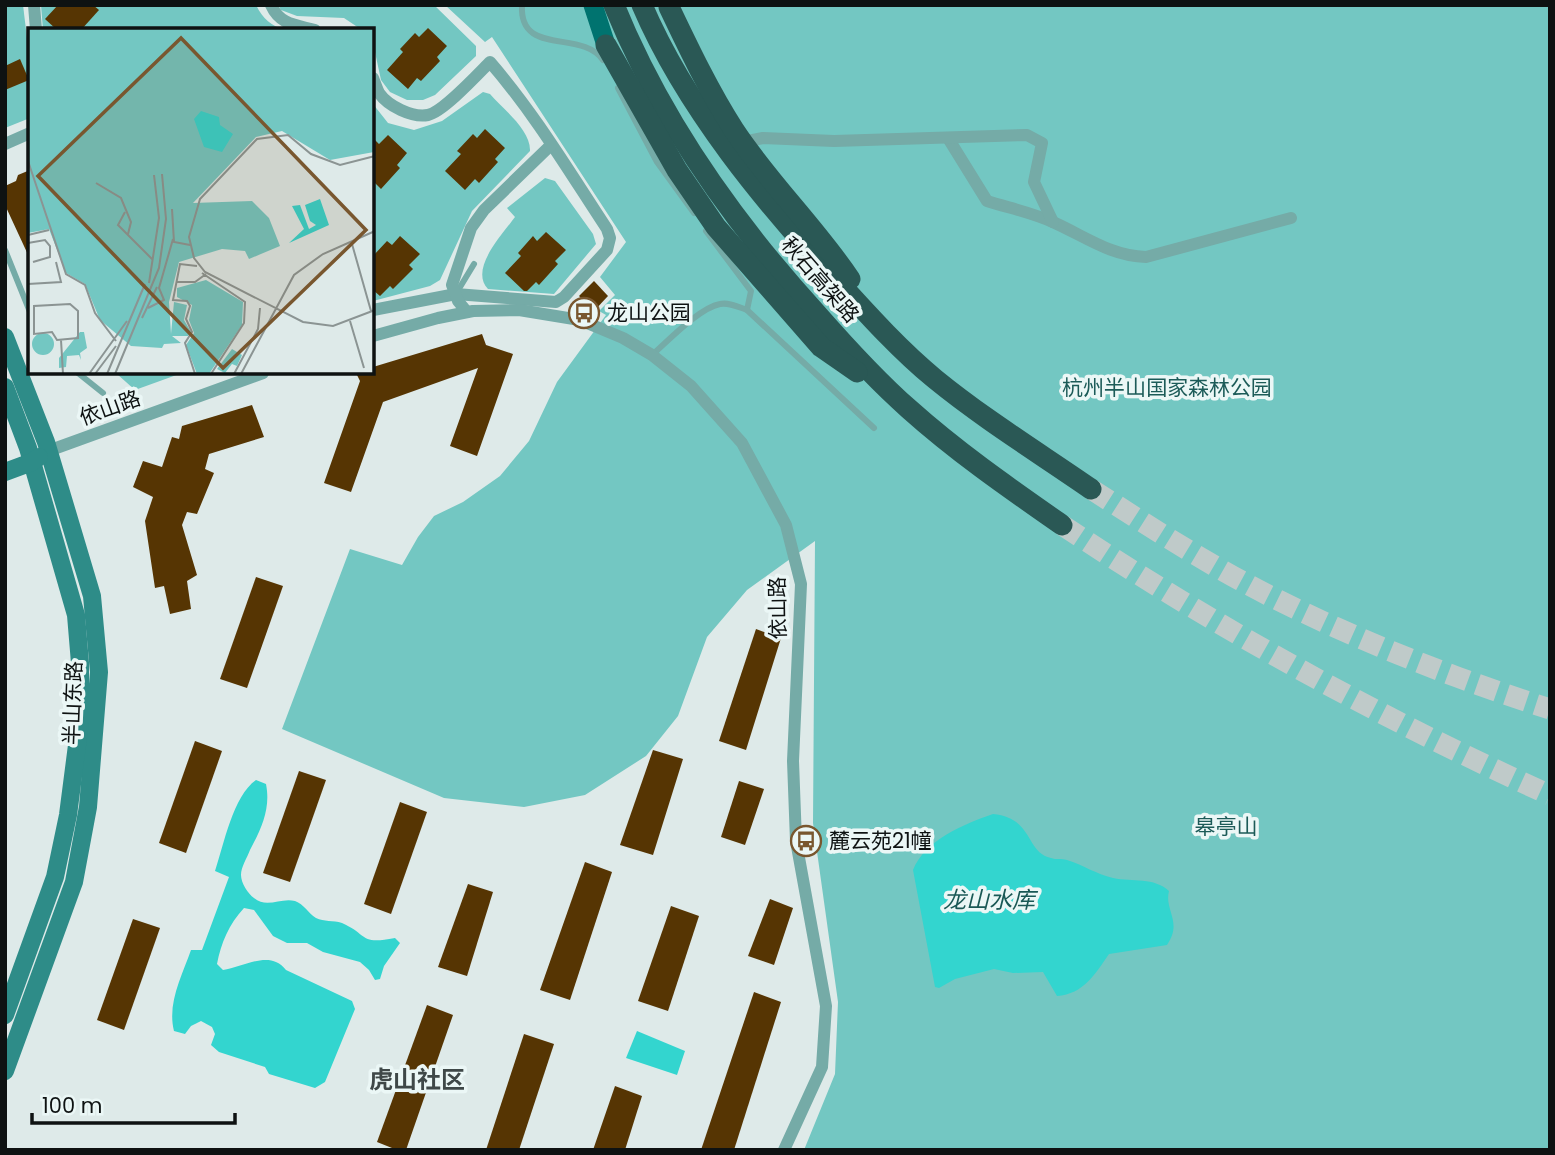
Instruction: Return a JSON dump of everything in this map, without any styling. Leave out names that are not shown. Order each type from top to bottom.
[{"type":"highway","name":"秋石高架路","points":[[614,5],[625,33],[677,132],[742,227],[789,284],[860,362],[910,410],[981,468],[1062,524]]},
{"type":"highway","name":"秋石高架路","points":[[642,5],[686,88],[722,142],[817,259],[888,336],[935,379],[1091,489]]},
{"type":"highway","points":[[668,6],[701,75],[743,142],[785,198],[830,249],[888,336]]},
{"type":"highway","points":[[607,56],[677,170],[716,227],[821,347],[910,410]]},
{"type":"main road","points":[[593,5],[607,56]]},
{"type":"main road","name":"半山东路","points":[[5,337],[48,451],[92,596],[99,672],[94,757],[74,881],[5,1071]]},
{"type":"main road","name":"半山东路","points":[[5,387],[32,462],[76,615],[80,663],[80,722],[68,815],[55,877],[5,1015]]},
{"type":"main road","points":[[5,471],[32,462],[48,451]]},
{"type":"street","points":[[34,5],[36,28]]},
{"type":"street","points":[[271,5],[276,16],[290,24],[307,28]]},
{"type":"street","points":[[374,80],[380,94],[394,106],[427,115],[442,107],[490,62],[551,145],[607,229],[610,238],[607,250],[564,297],[556,302],[456,294],[374,310]]},
{"type":"street","points":[[5,144],[28,134]]},
{"type":"street","points":[[743,142],[763,138],[834,141],[1027,135],[1042,143],[1034,182],[1052,222]]},
{"type":"street","points":[[948,138],[987,201],[1052,222],[1105,249],[1127,256],[1146,257],[1292,218]]},
{"type":"street","points":[[467,312],[452,285],[471,228],[484,210],[551,145]]},
{"type":"street","name":"依山路","points":[[374,336],[467,312],[519,310],[580,320],[623,338],[652,355],[691,386],[742,443],[786,525],[801,584],[793,761],[796,841],[826,1006],[822,1067],[784,1150]]},
{"type":"street","name":"依山路","points":[[48,451],[260,374]]},
{"type":"lane","points":[[522,5],[523,22],[536,37],[579,45],[607,56]]},
{"type":"lane","points":[[613,78],[657,162],[695,215]]},
{"type":"lane","points":[[703,226],[751,291],[747,310]]},
{"type":"lane","points":[[5,250],[28,307]]},
{"type":"lane","points":[[456,294],[474,264]]},
{"type":"lane","points":[[652,355],[703,311],[728,303],[747,310],[874,428]]},
{"type":"lane","points":[[79,374],[103,393]]},
{"type":"green space","points":[[5,5],[23,5],[28,46],[28,119],[5,128]]},
{"type":"green space","points":[[41,5],[256,5],[268,21],[281,28],[43,28]]},
{"type":"green space","points":[[278,5],[434,5],[476,46],[476,56],[435,95],[423,100],[407,100],[390,92],[381,80],[374,48],[374,28],[359,28],[344,18],[297,16],[281,10]]},
{"type":"green space","name":"皋亭山","points":[[445,5],[1550,5],[1550,1150],[804,1150],[835,1074],[838,1002],[813,823],[815,541],[747,590],[707,637],[678,716],[646,756],[585,795],[524,807],[444,798],[282,729],[350,549],[402,565],[434,516],[463,502],[500,476],[529,441],[557,382],[606,315],[599,311],[615,295],[600,277],[626,242],[492,37],[485,42]]},
{"type":"green space","points":[[483,92],[490,94],[526,135],[530,151],[472,211],[440,280],[430,286],[374,301],[374,105],[388,123],[414,130],[442,121]]},
{"type":"green space","points":[[545,178],[555,181],[593,234],[596,244],[554,294],[488,289],[482,272],[485,262],[515,217],[507,208]]},
{"type":"green space","points":[[117,374],[179,374],[135,390]]},
{"type":"water","points":[[256,780],[266,784],[267,802],[261,826],[241,872],[242,881],[249,894],[264,903],[295,901],[316,918],[342,923],[365,938],[395,938],[400,943],[384,966],[380,979],[375,980],[360,962],[323,952],[307,943],[287,943],[273,936],[254,910],[244,908],[230,927],[217,964],[223,970],[256,961],[272,961],[352,1001],[355,1009],[325,1082],[315,1088],[269,1074],[265,1067],[219,1052],[211,1045],[215,1034],[212,1027],[201,1021],[191,1026],[185,1034],[174,1031],[172,1021],[174,1000],[191,950],[202,950],[229,877],[215,871],[235,809],[248,787]]},
{"type":"water","name":"龙山水库","points":[[993,814],[1016,822],[1043,855],[1067,860],[1113,878],[1157,884],[1169,891],[1173,930],[1167,945],[1109,954],[1082,987],[1057,996],[1043,972],[1013,973],[994,969],[955,979],[939,988],[935,987],[913,870],[926,850],[947,834]]},
{"type":"water","points":[[637,1031],[685,1051],[677,1075],[626,1058]]},
{"type":"building","points":[[58,5],[93,5],[99,10],[83,28],[55,28],[45,19]]},
{"type":"building","points":[[428,28],[447,46],[437,57],[440,61],[421,81],[417,78],[408,89],[387,70],[403,52],[400,49],[415,33],[419,37]]},
{"type":"building","points":[[20,59],[28,80],[5,90],[5,66]]},
{"type":"building","points":[[485,129],[505,148],[495,159],[498,162],[479,183],[475,179],[465,190],[445,171],[461,154],[457,151],[473,134],[477,138]]},
{"type":"building","points":[[388,135],[407,153],[397,165],[400,168],[381,189],[374,182],[374,139],[379,144]]},
{"type":"building","points":[[28,171],[28,255],[5,205],[5,186],[16,181],[18,175]]},
{"type":"building","points":[[546,232],[566,250],[555,261],[558,264],[539,285],[536,282],[524,291],[505,273],[521,256],[518,253],[533,236],[537,241]]},
{"type":"building","points":[[400,236],[420,254],[409,265],[413,269],[393,289],[390,286],[380,296],[374,291],[374,255],[387,241],[392,245]]},
{"type":"building","points":[[594,281],[608,296],[594,311],[579,296]]},
{"type":"building","points":[[482,334],[486,345],[513,354],[477,456],[450,446],[478,368],[383,402],[351,492],[324,483],[360,381],[356,374],[374,374],[374,367]]},
{"type":"building","points":[[252,405],[264,437],[209,454],[205,469],[214,473],[197,514],[187,512],[182,525],[197,575],[187,581],[191,609],[170,614],[164,586],[155,588],[145,521],[153,497],[133,487],[143,461],[162,467],[172,437],[179,439],[182,426]]},
{"type":"building","points":[[256,577],[283,586],[247,688],[220,679]]},
{"type":"building","points":[[756,629],[781,638],[746,750],[719,741]]},
{"type":"building","points":[[195,741],[222,751],[186,853],[159,843]]},
{"type":"building","points":[[653,750],[683,759],[653,855],[620,845]]},
{"type":"building","points":[[299,771],[326,780],[290,882],[263,873]]},
{"type":"building","points":[[739,781],[764,789],[745,845],[721,837]]},
{"type":"building","points":[[400,802],[427,812],[391,914],[364,904]]},
{"type":"building","points":[[585,862],[612,872],[570,1000],[540,990]]},
{"type":"building","points":[[468,884],[493,892],[467,976],[438,967]]},
{"type":"building","points":[[770,899],[793,908],[774,965],[748,956]]},
{"type":"building","points":[[671,906],[699,916],[668,1011],[638,1001]]},
{"type":"building","points":[[133,919],[160,928],[124,1030],[97,1020]]},
{"type":"building","points":[[754,992],[781,1002],[734,1150],[701,1150]]},
{"type":"building","points":[[427,1005],[453,1015],[406,1150],[397,1150],[377,1142]]},
{"type":"building","points":[[524,1034],[554,1044],[519,1150],[486,1150]]},
{"type":"building","points":[[615,1086],[642,1096],[625,1150],[593,1150]]},
{"type":"tunnel","points":[[1091,489],[1206,561],[1311,616],[1412,660],[1550,709]]},
{"type":"tunnel","points":[[1062,525],[1180,600],[1300,670],[1424,735],[1550,795]]},
{"type":"place","name":"龙山公园","points":[[584,313]]},
{"type":"place","name":"麓云苑21幢","points":[[806,841]]},
{"type":"district","name":"虎山社区","points":[[417,1080]]},
{"type":"park label","name":"杭州半山国家森林公园","points":[[1167,388]]}]
